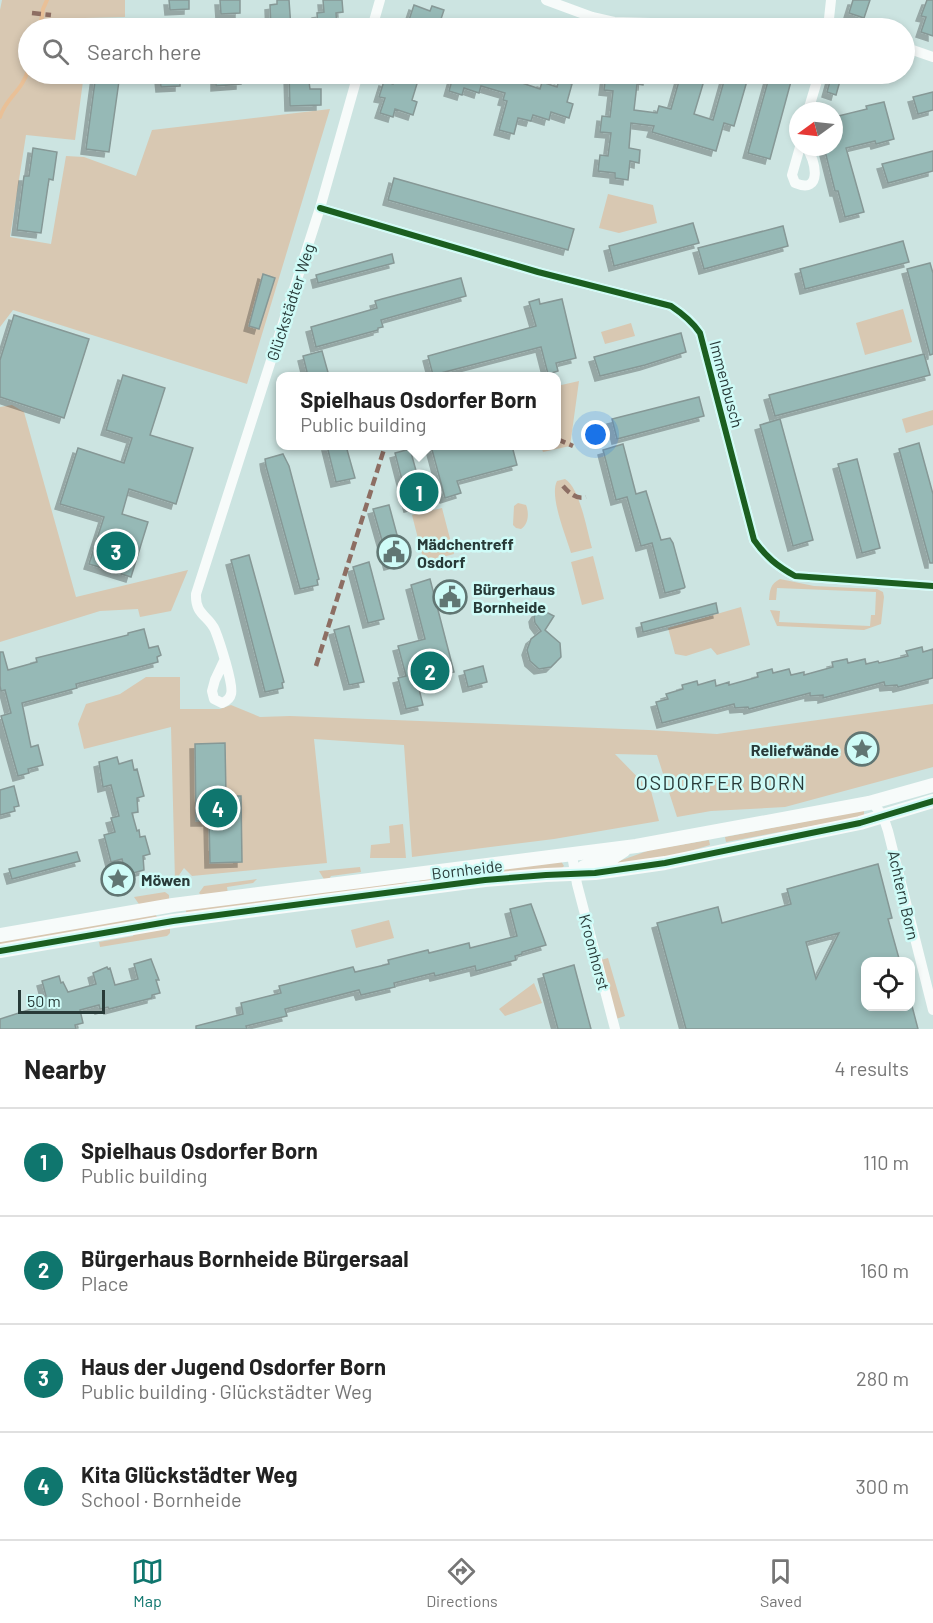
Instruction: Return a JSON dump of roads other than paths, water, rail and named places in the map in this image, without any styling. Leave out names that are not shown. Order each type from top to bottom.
[{"type":"street","points":[[375,18],[380,0]]},
{"type":"street","points":[[546,0],[596,18]]},
{"type":"street","points":[[829,18],[831,0]]},
{"type":"street","points":[[915,51],[933,57]]},
{"type":"street","name":"Glückstädter Weg","points":[[224,661],[214,630],[197,608],[196,594],[320,208],[355,84]]},
{"type":"street","points":[[811,102],[816,84]]},
{"type":"street","points":[[797,156],[792,175],[795,183],[801,185],[809,184],[814,179],[816,173],[811,156]]},
{"type":"street","name":"Immenbusch","points":[[320,208],[517,266],[671,306],[693,323],[700,333],[751,531],[764,555],[777,566],[795,576],[933,586]]},
{"type":"street","points":[[872,802],[883,816],[933,787]]},
{"type":"street","name":"Bornheide","points":[[0,934],[173,905],[629,847],[715,833],[769,820],[872,802],[933,787]]},
{"type":"street","name":"Bornheide","points":[[0,951],[169,922],[301,904],[484,880],[595,873],[665,863],[860,823],[933,801]]},
{"type":"street","name":"Achtern Born","points":[[883,816],[933,1010]]},
{"type":"street","points":[[575,874],[584,867],[610,859],[629,847]]},
{"type":"street","name":"Kroonhorst","points":[[572,855],[615,1029]]},
{"type":"waterway","points":[[42,18],[47,0]]},
{"type":"waterway","points":[[0,117],[21,84]]},
{"type":"place","name":"Spielhaus Osdorfer Born","points":[[419,492]]},
{"type":"place","name":"Haus der Jugend Osdorfer Born","points":[[116,551]]},
{"type":"place","name":"Mädchentreff Osdorf","points":[[394,552]]},
{"type":"place","name":"Bürgerhaus Bornheide","points":[[450,597]]},
{"type":"place","name":"Bürgerhaus Bornheide Bürgersaal","points":[[430,671]]},
{"type":"place","name":"Reliefwände","points":[[862,749]]},
{"type":"place","name":"Kita Glückstädter Weg","points":[[218,808]]},
{"type":"place","name":"Möwen","points":[[118,879]]},
{"type":"district","name":"OSDORFER BORN","points":[[721,782]]}]
